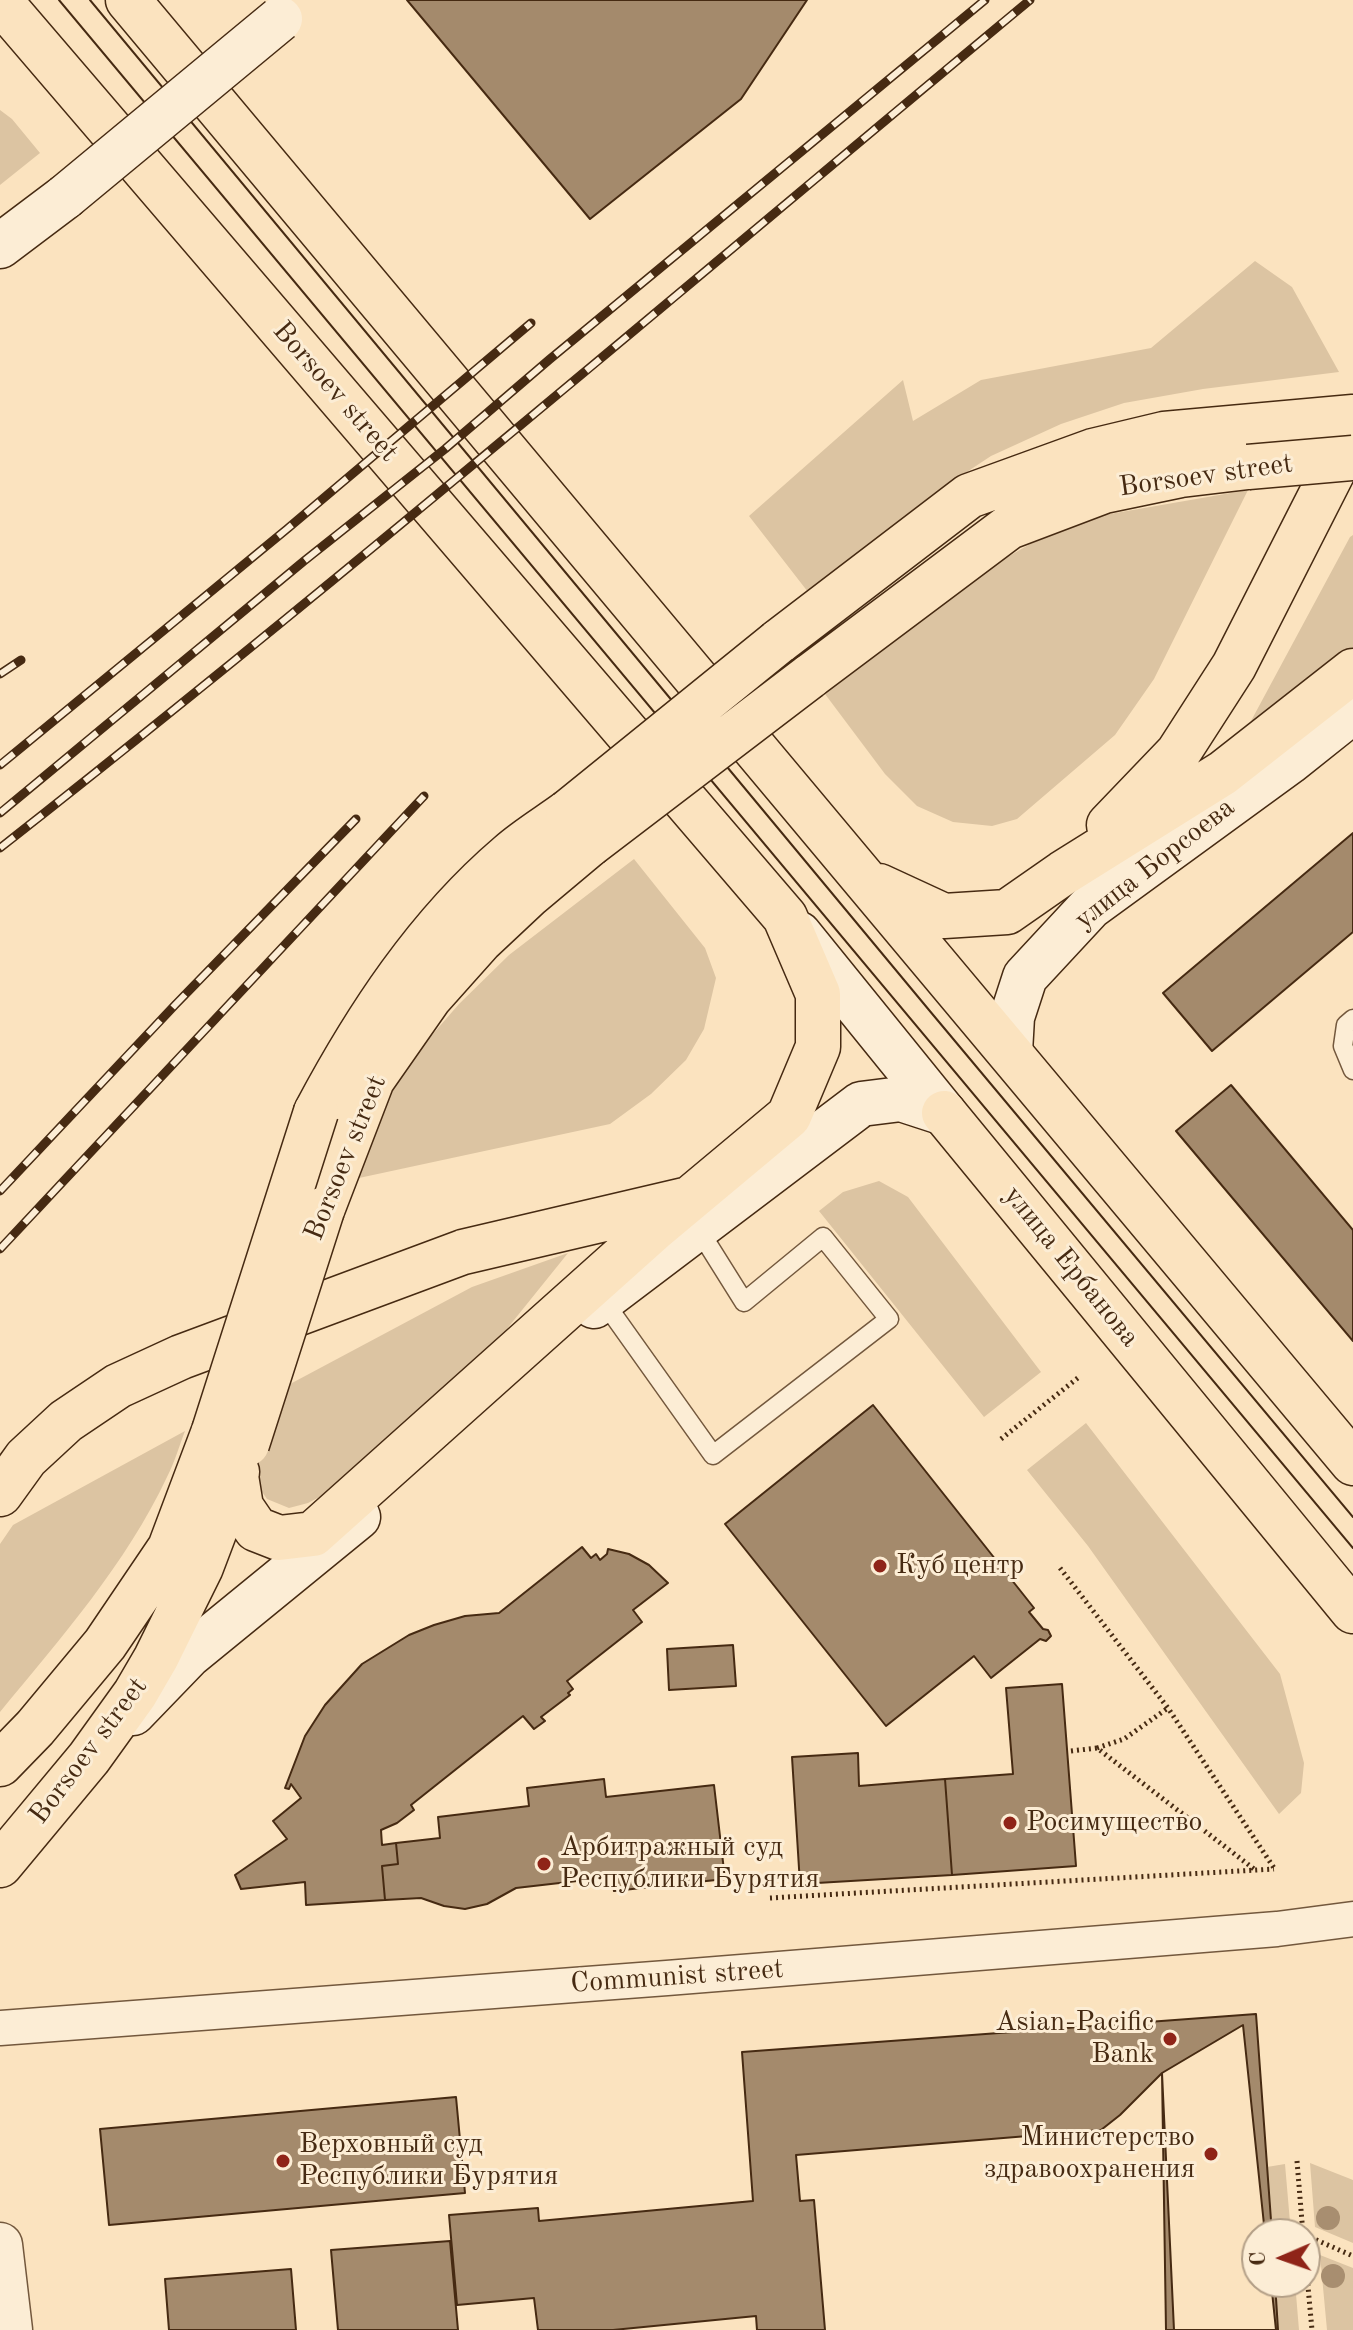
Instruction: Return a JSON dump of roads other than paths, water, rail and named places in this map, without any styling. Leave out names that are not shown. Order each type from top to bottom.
[{"type":"main road","points":[[128,0],[1353,1463]]},
{"type":"main road","name":"Borsoev street","points":[[0,1],[785,917],[818,994],[818,1047],[789,1116],[681,1218],[602,1299],[346,1528],[189,1655],[89,1758]]},
{"type":"main road","points":[[0,246],[65,197],[289,9]]},
{"type":"main road","points":[[681,1218],[313,1534],[279,1538],[256,1529],[241,1507],[232,1450],[316,1112],[349,1051],[417,952],[509,854],[579,828],[778,642],[969,496],[1093,451],[1164,434],[1244,447],[1353,417]]},
{"type":"main road","points":[[1063,873],[1178,753],[1234,666],[1353,432]]},
{"type":"main road","name":"Borsoev street","points":[[0,1865],[89,1758],[135,1694],[201,1567],[232,1450],[372,1080],[430,997],[480,941],[528,896],[579,828],[809,677],[1009,527],[1104,491],[1181,475],[1244,447],[1353,458]]},
{"type":"main road","points":[[866,880],[944,916],[1007,912],[1063,873],[1223,773],[1353,671]]},
{"type":"main road","name":"улица Борсоева","points":[[1010,1052],[1012,1017],[1025,977],[1090,907],[1289,762],[1353,711]]},
{"type":"main road","name":"улица Ербанова","points":[[785,917],[1350,1610]]},
{"type":"main road","name":"Borsoev street","points":[[0,1494],[26,1458],[66,1421],[118,1386],[181,1357],[463,1252],[681,1218],[861,1104],[901,1099],[944,1113]]},
{"type":"main road","name":"Borsoev street","points":[[0,1764],[35,1728],[105,1644],[232,1450]]},
{"type":"main road","points":[[0,2245],[10,2330]]},
{"type":"street","name":"Communist street","points":[[0,2028],[683,1977],[1277,1929],[1353,1919]]},
{"type":"lane","points":[[1353,1019],[1346,1025],[1343,1046],[1353,1070]]},
{"type":"lane","points":[[602,1299],[713,1455],[889,1319],[823,1237],[744,1302],[681,1218]]},
{"type":"tram line","points":[[59,0],[1353,1548]]},
{"type":"tram line","points":[[90,0],[1353,1517]]},
{"type":"railway","points":[[0,813],[304,561],[445,449],[985,0]]},
{"type":"railway","points":[[0,848],[390,534],[1030,0]]},
{"type":"railway","points":[[0,765],[531,323]]},
{"type":"railway","points":[[0,674],[21,660]]},
{"type":"railway","points":[[0,1249],[424,796]]},
{"type":"railway","points":[[0,1191],[356,819]]},
{"type":"place","name":"Куб центр","points":[[880,1566]]},
{"type":"place","name":"Росимущество","points":[[1010,1823]]},
{"type":"place","name":"Арбитражный суд Республики Бурятия","points":[[544,1864]]},
{"type":"place","name":"Asian-Pacific Bank","points":[[1170,2039]]},
{"type":"place","name":"Министерство здравоохранения","points":[[1211,2154]]},
{"type":"place","name":"Верховный суд Республики Бурятия","points":[[283,2161]]}]
